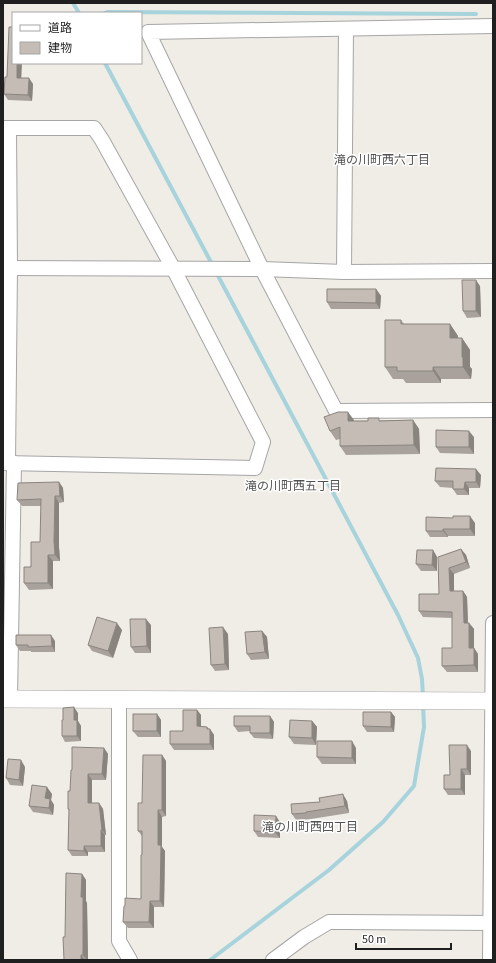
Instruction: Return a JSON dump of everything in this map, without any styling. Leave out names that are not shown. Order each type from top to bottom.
[{"type":"street","points":[[493,26],[148,32],[262,269],[336,411],[493,410]]},
{"type":"street","points":[[344,272],[346,29]]},
{"type":"street","points":[[8,463],[255,468],[263,442],[173,268],[94,128],[6,128],[8,463],[6,699],[493,701]]},
{"type":"street","points":[[6,268],[262,269],[344,272],[493,271]]},
{"type":"street","points":[[490,960],[492,923],[493,623]]},
{"type":"street","points":[[119,699],[119,941],[130,960]]},
{"type":"street","points":[[273,960],[304,937],[329,922],[492,923]]},
{"type":"building","points":[[9,27],[12,27],[12,64],[17,64],[17,78],[29,78],[28,95],[4,94],[5,77],[7,77]]},
{"type":"building","points":[[462,280],[476,280],[476,311],[463,311]]},
{"type":"building","points":[[327,289],[376,289],[376,303],[327,302]]},
{"type":"building","points":[[385,320],[401,320],[401,324],[450,324],[450,338],[462,338],[463,367],[433,367],[433,371],[397,371],[397,367],[385,367]]},
{"type":"building","points":[[338,412],[348,412],[348,421],[368,421],[368,418],[379,418],[379,421],[413,420],[414,445],[340,446],[340,427],[330,431],[324,417]]},
{"type":"building","points":[[436,430],[469,431],[469,447],[436,447]]},
{"type":"building","points":[[436,468],[476,469],[476,482],[465,482],[464,489],[453,489],[453,481],[435,481]]},
{"type":"building","points":[[59,482],[60,496],[55,496],[55,555],[48,555],[48,583],[24,583],[24,567],[31,567],[31,542],[40,542],[41,499],[17,500],[18,483]]},
{"type":"building","points":[[453,516],[470,516],[470,529],[443,529],[443,531],[426,531],[426,517],[453,518]]},
{"type":"building","points":[[461,549],[466,562],[449,568],[450,591],[463,591],[464,623],[469,623],[469,648],[474,648],[474,665],[442,666],[442,648],[452,648],[452,612],[419,611],[419,594],[439,594],[438,557]]},
{"type":"building","points":[[417,550],[433,550],[432,565],[416,564]]},
{"type":"building","points":[[97,617],[117,623],[108,651],[88,645]]},
{"type":"building","points":[[130,619],[146,619],[147,646],[131,647]]},
{"type":"building","points":[[223,627],[225,664],[211,665],[209,628]]},
{"type":"building","points":[[262,631],[265,652],[247,654],[245,632]]},
{"type":"building","points":[[16,635],[51,635],[52,646],[28,647],[28,645],[16,645]]},
{"type":"building","points":[[74,707],[74,720],[77,720],[77,736],[62,736],[63,708]]},
{"type":"building","points":[[183,710],[197,710],[197,726],[207,727],[207,729],[210,729],[210,744],[170,744],[170,731],[183,731]]},
{"type":"building","points":[[363,712],[391,712],[391,727],[363,726]]},
{"type":"building","points":[[133,714],[157,714],[157,731],[133,731]]},
{"type":"building","points":[[234,716],[270,716],[270,733],[250,733],[250,726],[234,726]]},
{"type":"building","points":[[290,720],[312,721],[312,738],[289,737]]},
{"type":"building","points":[[317,741],[352,741],[352,758],[317,757]]},
{"type":"building","points":[[449,745],[467,745],[467,769],[461,769],[461,789],[444,789],[444,775],[450,775]]},
{"type":"building","points":[[72,747],[104,748],[102,774],[88,774],[88,803],[99,803],[102,830],[101,846],[84,846],[84,851],[68,850],[68,791],[70,791],[72,770]]},
{"type":"building","points":[[143,755],[162,755],[162,810],[158,810],[158,845],[161,845],[160,901],[150,901],[149,922],[123,922],[125,898],[141,899],[142,831],[138,831],[138,803],[142,803]]},
{"type":"building","points":[[8,759],[21,760],[19,780],[6,778]]},
{"type":"building","points":[[32,785],[47,787],[45,798],[50,799],[49,808],[29,806]]},
{"type":"building","points":[[343,794],[345,806],[292,814],[291,804],[320,802],[319,798]]},
{"type":"building","points":[[254,815],[276,816],[275,832],[254,831]]},
{"type":"building","points":[[66,873],[82,874],[81,897],[83,897],[83,955],[81,955],[81,960],[64,960],[63,937],[65,937]]},
{"type":"waterway","points":[[73,3],[78,12]]},
{"type":"waterway","points":[[142,12],[476,14]]},
{"type":"waterway","points":[[106,64],[213,266]]},
{"type":"waterway","points":[[216,272],[398,615],[418,658],[422,679],[423,697]]},
{"type":"waterway","points":[[210,960],[329,870],[383,822],[414,786],[424,727],[423,704]]},
{"type":"district","name":"滝の川町西六丁目","points":[[382,160]]},
{"type":"district","name":"滝の川町西五丁目","points":[[293,486]]},
{"type":"district","name":"滝の川町西四丁目","points":[[310,827]]}]
